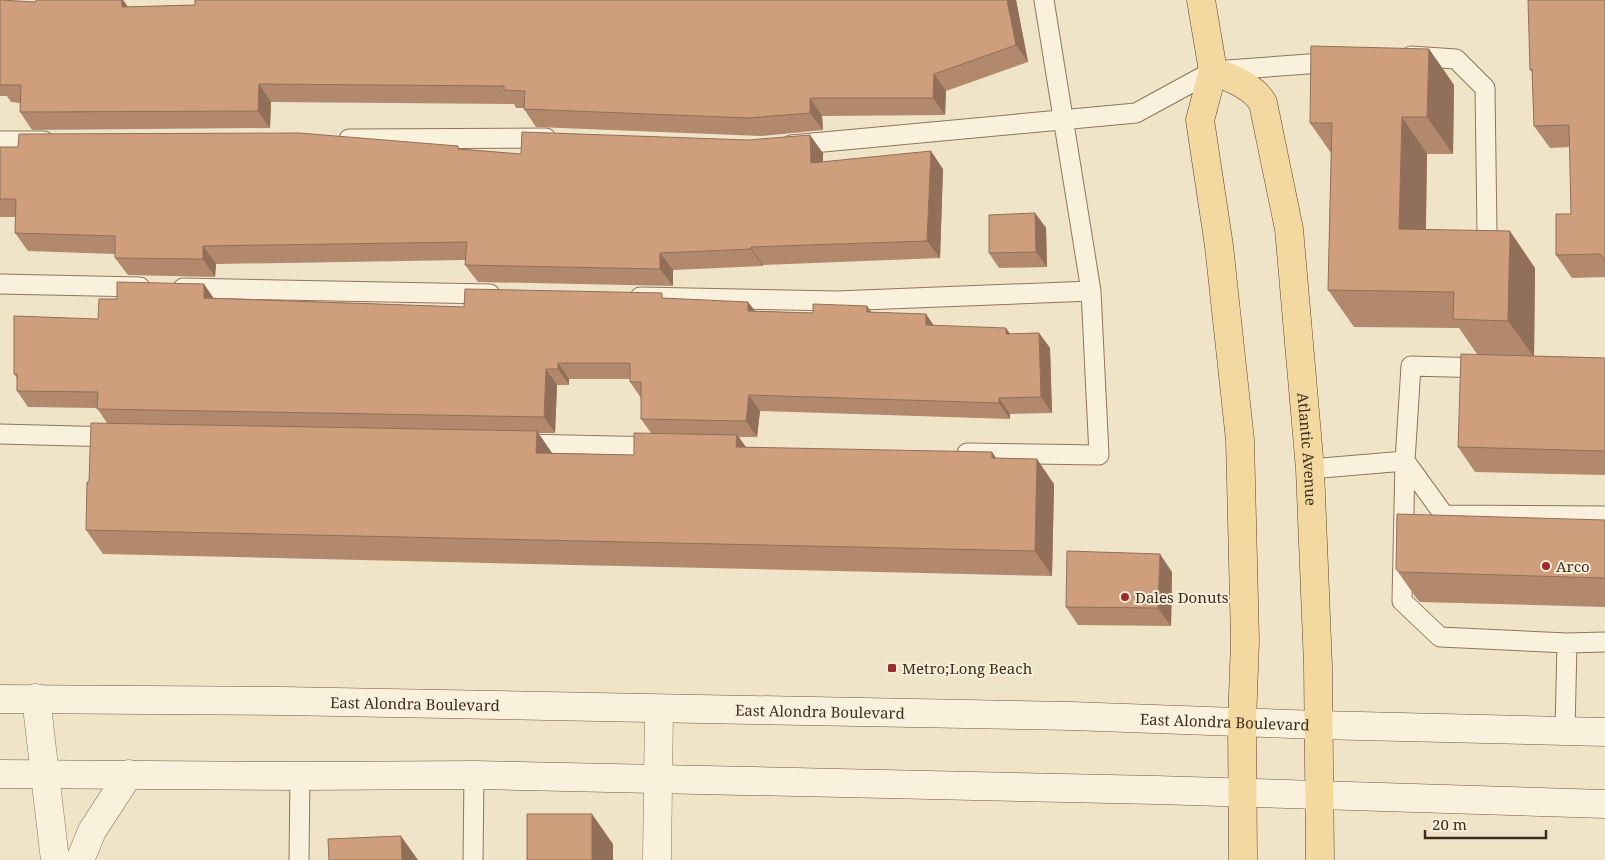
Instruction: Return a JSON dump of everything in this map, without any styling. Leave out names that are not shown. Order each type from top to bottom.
[{"type":"main road","points":[[1201,0],[1213,71],[1200,120],[1219,246],[1240,440],[1245,641],[1242,722],[1244,860]]},
{"type":"main road","name":"Atlantic Avenue","points":[[1213,71],[1245,85],[1255,92],[1263,104],[1289,229],[1310,469],[1318,666],[1320,860]]},
{"type":"main road","points":[[36,698],[56,860]]},
{"type":"main road","name":"East Alondra Boulevard","points":[[0,699],[36,698],[1071,716],[1318,725],[1605,732]]},
{"type":"main road","points":[[657,860],[658,709]]},
{"type":"main road","points":[[0,774],[300,776],[474,774],[1156,790],[1605,804]]},
{"type":"main road","points":[[80,860],[92,831],[129,774]]},
{"type":"lane","points":[[949,453],[1099,456],[1091,291],[1044,0]]},
{"type":"lane","points":[[1394,58],[1414,56],[1456,59],[1485,88],[1487,234]]},
{"type":"lane","points":[[771,146],[1136,112],[1213,71],[1356,60]]},
{"type":"lane","points":[[334,139],[561,138]]},
{"type":"lane","points":[[0,141],[59,141]]},
{"type":"lane","points":[[0,284],[508,295]]},
{"type":"lane","points":[[618,297],[837,301],[1091,291]]},
{"type":"lane","points":[[1498,368],[1411,366],[1405,461],[1402,601],[1440,637],[1567,643],[1605,642]]},
{"type":"lane","points":[[0,434],[130,437]]},
{"type":"lane","points":[[510,444],[680,447]]},
{"type":"lane","points":[[1310,469],[1405,461]]},
{"type":"lane","points":[[1405,461],[1444,515],[1605,516]]},
{"type":"lane","points":[[1565,731],[1567,643]]},
{"type":"lane","points":[[473,860],[474,774]]},
{"type":"lane","points":[[299,860],[300,776]]},
{"type":"building","points":[[0,0],[36,2],[36,0],[122,0],[122,7],[195,5],[195,0],[1007,0],[1016,45],[934,74],[933,98],[810,98],[810,113],[748,118],[524,109],[525,91],[504,90],[504,86],[259,84],[258,111],[20,112],[21,85],[0,85]]},
{"type":"building","points":[[1528,0],[1605,0],[1605,260],[1600,254],[1556,255],[1556,214],[1571,214],[1569,125],[1534,126]]},
{"type":"building","points":[[1311,46],[1429,49],[1427,117],[1402,117],[1399,229],[1510,231],[1508,321],[1453,319],[1454,292],[1328,290],[1332,123],[1310,123]]},
{"type":"building","points":[[522,132],[748,140],[810,135],[811,163],[931,151],[927,241],[751,247],[751,249],[660,253],[660,269],[465,265],[467,242],[203,246],[203,259],[115,258],[115,236],[15,233],[16,199],[0,199],[0,147],[18,147],[19,134],[299,133],[458,146],[458,149],[521,154]]},
{"type":"building","points":[[1035,213],[1036,252],[989,253],[989,215]]},
{"type":"building","points":[[117,282],[204,284],[204,298],[464,307],[465,289],[662,293],[662,298],[748,302],[748,311],[813,313],[813,304],[867,306],[867,312],[926,314],[926,325],[1006,328],[1006,334],[1039,333],[1041,397],[999,398],[999,403],[749,395],[746,421],[641,419],[641,382],[630,382],[630,363],[558,363],[558,369],[546,369],[544,417],[97,409],[98,392],[17,391],[17,374],[14,374],[14,316],[98,319],[99,299],[117,299]]},
{"type":"building","points":[[1461,354],[1605,358],[1605,451],[1458,447]]},
{"type":"building","points":[[91,423],[537,431],[536,453],[634,455],[634,433],[737,435],[736,447],[992,452],[992,458],[1037,459],[1035,551],[86,530]]},
{"type":"building","points":[[1397,514],[1605,520],[1605,578],[1399,572],[1396,569]]},
{"type":"building","points":[[1067,551],[1160,554],[1158,608],[1066,607]]},
{"type":"building","points":[[527,814],[592,814],[592,860],[527,860]]},
{"type":"building","points":[[401,836],[402,860],[329,860],[328,839]]},
{"type":"place","name":"Arco","points":[[1546,566]]},
{"type":"place","name":"Dales Donuts","points":[[1125,597]]},
{"type":"place","name":"Metro;Long Beach","points":[[892,668]]}]
